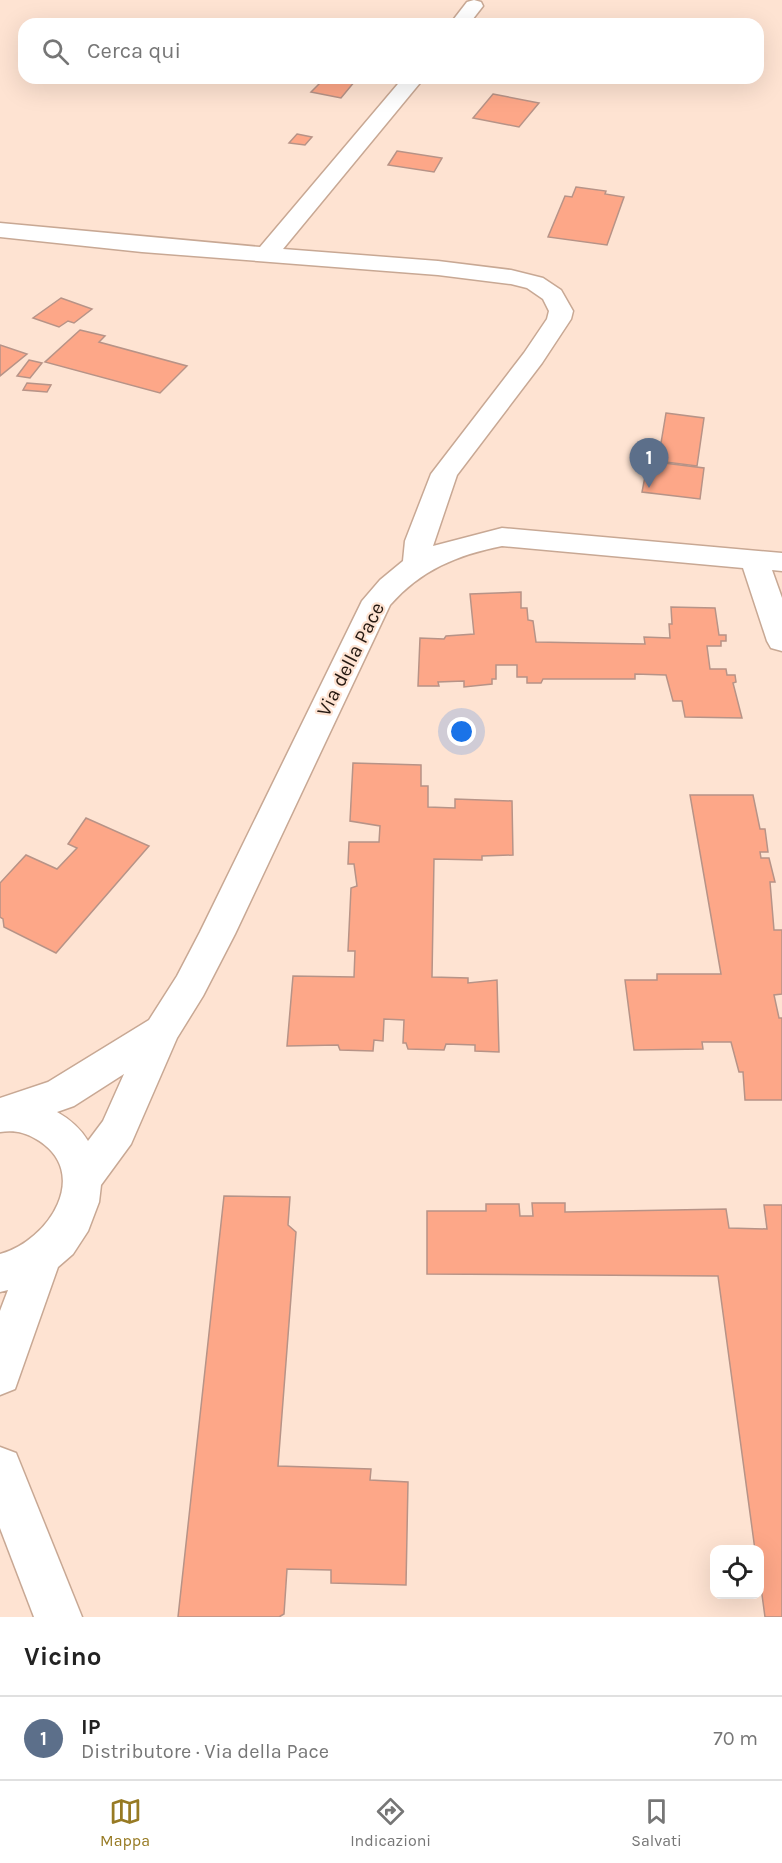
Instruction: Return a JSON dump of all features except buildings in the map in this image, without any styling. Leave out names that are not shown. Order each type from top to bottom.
[{"type":"street","points":[[464,18],[474,6]]},
{"type":"street","points":[[266,255],[409,84]]},
{"type":"street","points":[[0,230],[266,255],[438,268],[511,277],[544,288],[559,303],[561,311],[559,319],[533,358],[444,474],[419,541],[417,564]]},
{"type":"street","name":"Via della Pace","points":[[83,1179],[117,1132],[162,1031],[190,986],[217,934],[377,601],[394,580],[417,564],[461,544],[502,537],[578,542],[769,562]]},
{"type":"street","points":[[769,562],[782,640]]},
{"type":"street","name":"Via della Pace","points":[[3,1115],[61,1094],[162,1031]]},
{"type":"street","name":"Via della Pace","points":[[0,1273],[16,1269],[42,1255],[65,1233],[80,1206],[83,1179],[78,1158],[67,1140],[51,1126],[30,1117],[3,1115]]},
{"type":"street","name":"Via della Pace","points":[[0,1374],[42,1255]]},
{"type":"street","points":[[0,1469],[58,1617]]},
{"type":"place","name":"IP","points":[[649,488]]}]
